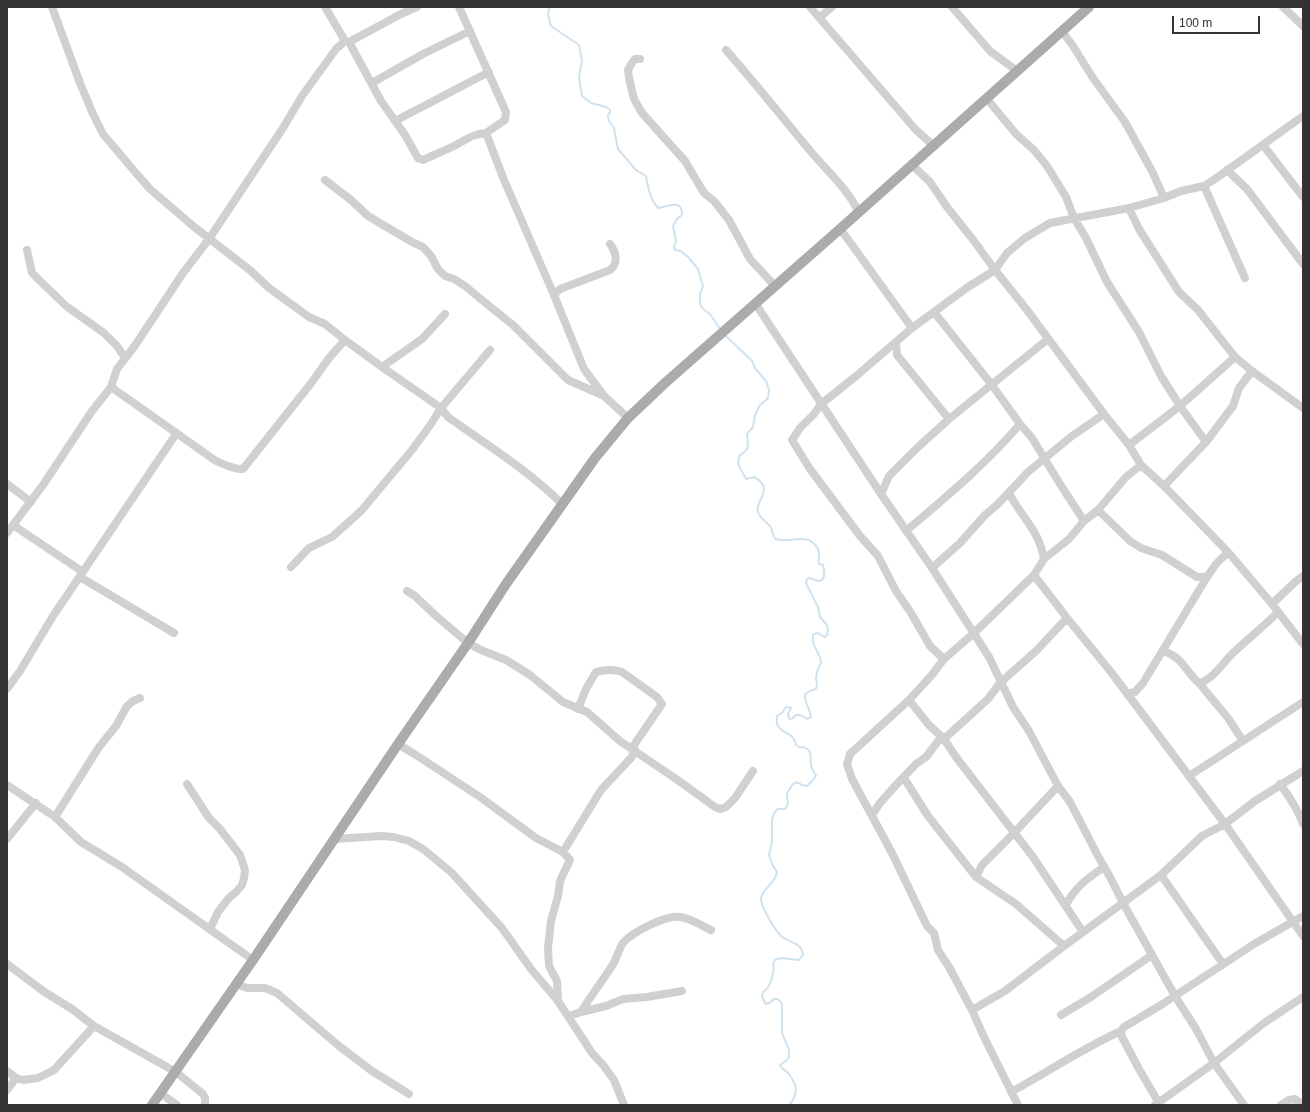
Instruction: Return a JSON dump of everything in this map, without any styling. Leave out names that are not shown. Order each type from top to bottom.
[{"type":"main road","points":[[152,1105],[237,984],[506,584],[595,458],[628,418],[665,383],[774,286],[840,230],[1089,7]]},
{"type":"street","points":[[52,7],[80,83],[103,134],[150,189],[209,239],[251,271],[269,288],[309,317],[325,324],[382,367],[441,408],[448,417],[523,469],[562,504]]},
{"type":"street","points":[[325,7],[372,83],[381,101],[418,158],[423,160],[456,145],[470,136],[479,133],[486,133],[505,120],[506,112],[460,7]]},
{"type":"street","points":[[7,533],[31,502],[92,411],[111,387],[117,369],[134,347],[183,273],[209,239],[280,133],[302,96],[336,49],[417,7]]},
{"type":"street","points":[[810,7],[916,130],[934,146]]},
{"type":"street","points":[[820,17],[832,7]]},
{"type":"street","points":[[952,7],[990,51],[1017,71]]},
{"type":"street","points":[[1283,7],[1303,26]]},
{"type":"street","points":[[372,83],[423,54],[470,31]]},
{"type":"street","points":[[1062,31],[1093,78],[1125,122],[1141,150],[1164,198]]},
{"type":"street","points":[[726,50],[813,154],[832,174],[853,202],[858,213]]},
{"type":"street","points":[[640,59],[635,59],[628,70],[634,99],[642,113],[685,161],[704,193],[714,201],[729,220],[750,259],[774,286]]},
{"type":"street","points":[[395,121],[489,72]]},
{"type":"street","points":[[987,99],[1016,134],[1034,150],[1047,166],[1066,197],[1074,218],[1086,238],[1106,282],[1139,332],[1161,376],[1180,406],[1206,442]]},
{"type":"street","points":[[944,659],[930,646],[896,590],[878,556],[860,536],[810,469],[792,440],[800,428],[814,414],[821,404],[912,328],[994,270],[1007,254],[1025,238],[1050,223],[1129,208],[1164,198],[1181,191],[1204,186],[1302,120]]},
{"type":"street","points":[[486,133],[584,369],[604,396],[628,418]]},
{"type":"street","points":[[1263,145],[1303,197]]},
{"type":"street","points":[[912,165],[930,182],[994,270],[1027,310],[1104,414],[1129,445],[1141,465],[1164,486],[1228,552],[1272,604],[1303,644]]},
{"type":"street","points":[[1227,170],[1247,189],[1303,264]]},
{"type":"street","points":[[325,180],[351,200],[368,216],[423,247],[431,256],[438,269],[445,276],[454,279],[465,286],[513,325],[568,380],[604,396]]},
{"type":"street","points":[[1204,186],[1245,278]]},
{"type":"street","points":[[1129,208],[1139,229],[1179,292],[1198,310],[1235,357],[1303,408]]},
{"type":"street","points":[[840,230],[912,328]]},
{"type":"street","points":[[554,295],[560,289],[610,270],[615,266],[616,261],[614,250],[610,244]]},
{"type":"street","points":[[27,250],[32,273],[66,306],[104,333],[117,346],[125,358]]},
{"type":"street","points":[[755,303],[881,494],[932,568],[989,657],[1001,682],[1058,786],[1070,802],[1152,956],[1196,1029],[1214,1063],[1244,1105]]},
{"type":"street","points":[[934,312],[1032,438],[1084,521]]},
{"type":"street","points":[[382,367],[422,339],[445,314]]},
{"type":"street","points":[[881,494],[889,476],[949,419],[1048,339]]},
{"type":"street","points":[[111,387],[216,461],[240,470],[243,469],[312,382],[329,358],[345,340]]},
{"type":"street","points":[[896,342],[897,355],[949,419]]},
{"type":"street","points":[[291,567],[309,548],[332,537],[361,511],[412,450],[441,408],[490,350]]},
{"type":"street","points":[[1129,445],[1180,406],[1235,357]]},
{"type":"street","points":[[1164,486],[1206,442],[1233,406],[1239,388],[1252,371]]},
{"type":"street","points":[[932,568],[960,543],[985,515],[1009,493],[1028,472],[1072,436],[1104,414]]},
{"type":"street","points":[[906,531],[969,476],[1003,444],[1020,424]]},
{"type":"street","points":[[7,689],[81,574],[176,434]]},
{"type":"street","points":[[1018,1105],[972,1010],[938,950],[934,933],[927,926],[892,853],[852,779],[847,764],[848,757],[909,700],[944,659],[974,633],[1034,575],[1044,559],[1069,539],[1084,521],[1098,510],[1126,477],[1141,465]]},
{"type":"street","points":[[7,484],[31,502]]},
{"type":"street","points":[[1009,493],[1037,536],[1042,547],[1044,559]]},
{"type":"street","points":[[1098,510],[1130,540],[1141,548],[1162,555],[1197,577],[1207,577]]},
{"type":"street","points":[[13,525],[81,574],[174,633]]},
{"type":"street","points":[[1127,694],[1135,692],[1143,683],[1207,577],[1216,564],[1228,552]]},
{"type":"street","points":[[1034,575],[1111,672],[1225,824],[1303,936]]},
{"type":"street","points":[[1272,604],[1303,576]]},
{"type":"street","points":[[407,590],[468,642],[480,650],[506,660],[530,675],[563,702],[587,712],[620,741],[634,749],[700,797],[720,809],[726,807],[735,798],[753,771]]},
{"type":"street","points":[[1199,683],[1206,681],[1233,652],[1278,612]]},
{"type":"street","points":[[872,815],[880,803],[916,764],[926,757],[939,740],[944,739],[988,699],[1001,682],[1036,651],[1067,618]]},
{"type":"street","points":[[1163,651],[1172,654],[1182,662],[1194,679],[1228,718],[1243,741]]},
{"type":"street","points":[[563,852],[602,790],[631,758],[634,749],[662,704],[657,697],[622,672],[607,669],[596,672],[578,709]]},
{"type":"street","points":[[55,816],[99,747],[116,726],[127,706],[140,698]]},
{"type":"street","points":[[909,700],[929,725],[944,739],[956,758],[1033,857],[1083,932]]},
{"type":"street","points":[[1189,776],[1303,702]]},
{"type":"street","points":[[398,744],[480,797],[536,838],[563,852],[570,860],[560,881],[558,896],[551,921],[548,948],[549,966],[557,981],[558,1001]]},
{"type":"street","points":[[972,1010],[1005,991],[1162,875],[1202,836],[1225,824],[1280,784],[1303,771]]},
{"type":"street","points":[[904,778],[928,816],[976,877],[1016,904],[1064,946]]},
{"type":"street","points":[[187,784],[209,818],[220,829],[240,855],[245,870],[242,885],[218,912],[210,929]]},
{"type":"street","points":[[1280,784],[1301,817],[1303,824]]},
{"type":"street","points":[[7,785],[55,816],[81,842],[122,867],[253,960]]},
{"type":"street","points":[[976,877],[982,865],[1058,786]]},
{"type":"street","points":[[7,839],[36,803]]},
{"type":"street","points":[[335,839],[382,836],[394,837],[409,841],[423,849],[451,872],[502,928],[531,969],[558,1001],[592,1053],[614,1080],[624,1105]]},
{"type":"street","points":[[1066,905],[1071,895],[1080,885],[1104,867]]},
{"type":"street","points":[[1162,875],[1223,964]]},
{"type":"street","points":[[1011,1092],[1061,1064],[1096,1042],[1121,1031],[1124,1027],[1175,996],[1254,944],[1303,916]]},
{"type":"street","points":[[581,1012],[591,994],[613,965],[622,944],[631,936],[648,926],[671,917],[681,917],[692,920],[711,930]]},
{"type":"street","points":[[1061,1016],[1152,956]]},
{"type":"street","points":[[7,964],[94,1026],[176,1072],[203,1094],[205,1098],[205,1105]]},
{"type":"street","points":[[237,984],[247,988],[265,988],[277,993],[339,1046],[372,1071],[409,1094]]},
{"type":"street","points":[[569,1016],[606,1006],[623,999],[647,997],[682,991]]},
{"type":"street","points":[[1121,1031],[1122,1037],[1158,1104],[1214,1063],[1264,1023],[1303,997]]},
{"type":"street","points":[[7,1071],[16,1078],[23,1080],[38,1078],[54,1070],[94,1026]]},
{"type":"street","points":[[7,1090],[16,1078]]},
{"type":"street","points":[[160,1093],[177,1105]]},
{"type":"street","points":[[1281,1105],[1289,1100],[1295,1099],[1303,1105]]},
{"type":"waterway","points":[[549,7],[548,15],[551,26],[579,45],[582,61],[579,77],[582,96],[591,103],[606,107],[610,110],[608,116],[609,121],[614,128],[618,149],[636,170],[646,176],[651,197],[655,205],[658,208],[677,205],[682,210],[682,215],[677,219],[673,226],[676,241],[674,247],[675,250],[681,251],[689,258],[698,269],[703,286],[700,294],[700,304],[703,309],[710,314],[720,329]]},
{"type":"waterway","points":[[725,335],[752,361],[755,368],[766,381],[769,390],[768,398],[760,405],[755,415],[753,427],[747,434],[747,449],[740,455],[738,462],[746,479],[754,477],[760,481],[763,486],[764,490],[758,512],[761,518],[770,526],[776,539],[807,539],[811,541],[819,551],[818,560],[819,564],[823,565],[824,573],[822,580],[818,581],[810,578],[807,579],[806,583],[818,607],[820,617],[827,625],[828,630],[825,637],[817,633],[813,635],[813,643],[821,659],[821,663],[816,675],[816,689],[806,693],[805,696],[811,717],[807,719],[800,715],[796,715],[789,719],[788,714],[791,708],[786,707],[782,713],[777,716],[778,727],[791,736],[796,745],[810,751],[811,765],[816,775],[807,786],[797,782],[793,784],[787,793],[787,806],[785,809],[778,809],[774,813],[772,820],[772,842],[769,855],[777,872],[774,880],[761,898],[765,912],[778,933],[784,938],[798,945],[803,955],[799,960],[781,958],[775,960],[773,963],[772,979],[762,996],[766,1004],[774,999],[779,1000],[782,1004],[782,1033],[789,1050],[789,1057],[780,1065],[792,1078],[796,1090],[796,1093],[789,1105]]}]
